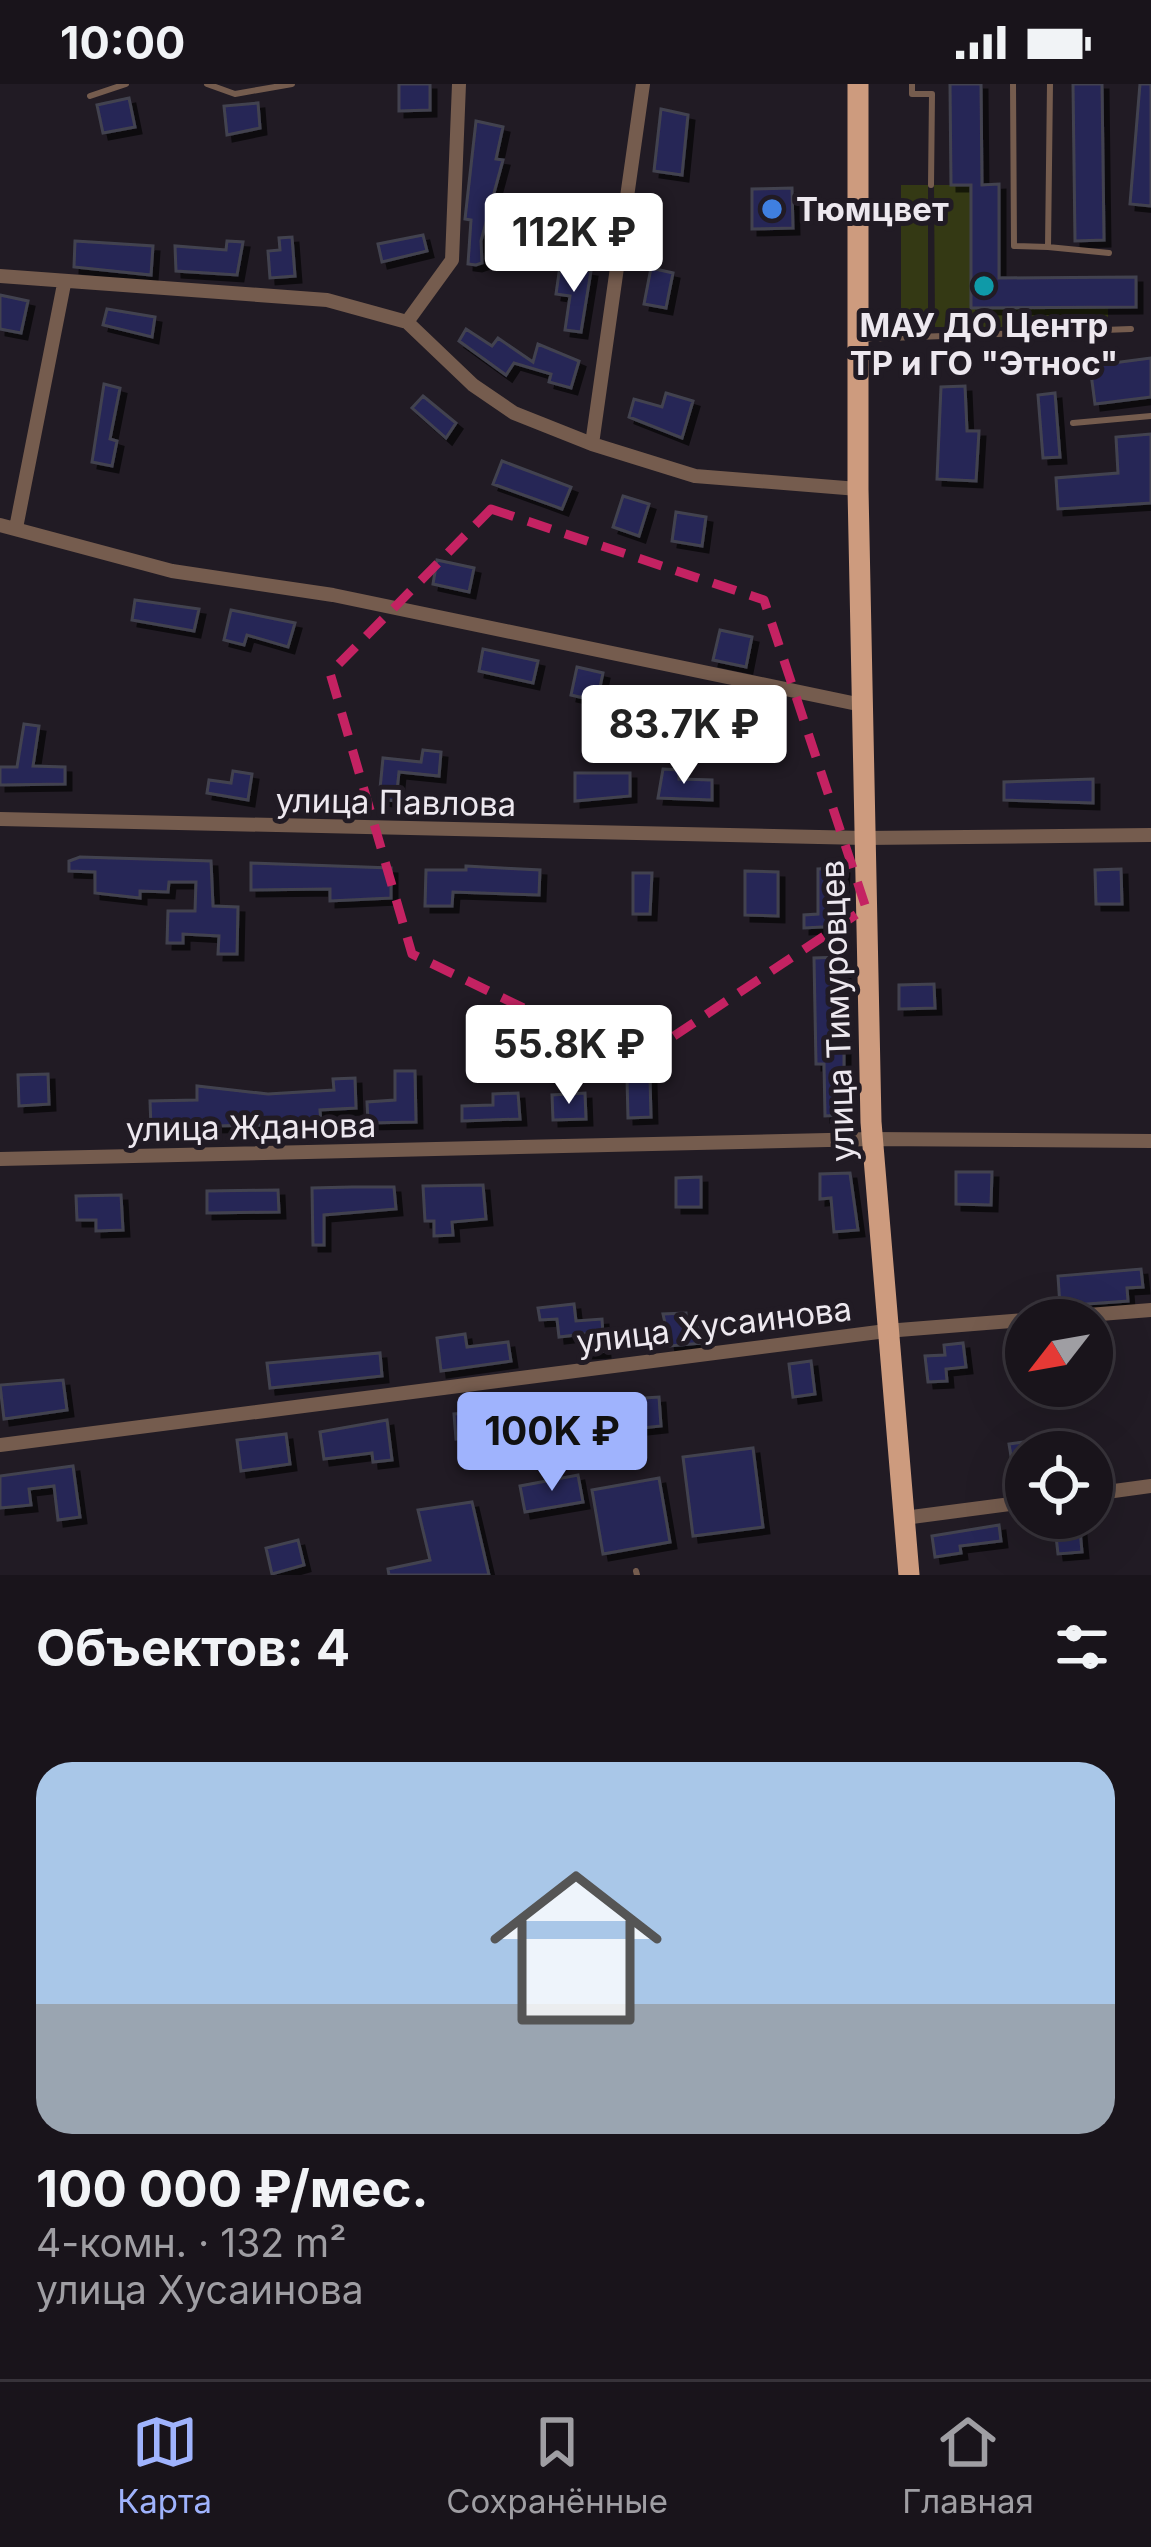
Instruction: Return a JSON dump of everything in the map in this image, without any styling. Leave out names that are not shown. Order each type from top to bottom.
[{"type":"main road","name":"улица Тимуровцев","points":[[858,84],[858,489],[872,1139],[909,1575]]},
{"type":"street","points":[[407,322],[452,260],[459,84]]},
{"type":"street","points":[[592,444],[643,84]]},
{"type":"street","points":[[0,276],[327,300],[407,322],[473,385],[514,413],[592,444],[695,476],[858,489]]},
{"type":"street","points":[[64,284],[8,526],[172,571],[333,595],[862,705]]},
{"type":"street","name":"улица Павлова","points":[[0,819],[864,838],[1151,835]]},
{"type":"street","name":"улица Жданова","points":[[0,1159],[872,1139],[1151,1141]]},
{"type":"street","name":"улица Хусаинова","points":[[0,1445],[886,1330],[1151,1310]]},
{"type":"street","points":[[1113,1491],[1151,1486]]},
{"type":"street","points":[[904,1518],[1005,1505]]},
{"type":"lane","points":[[90,96],[126,84]]},
{"type":"lane","points":[[207,84],[235,94],[292,84]]},
{"type":"lane","points":[[912,84],[912,94],[932,94],[931,185]]},
{"type":"lane","points":[[1013,84],[1014,246],[1109,253]]},
{"type":"lane","points":[[1048,247],[1050,84]]},
{"type":"lane","points":[[859,339],[1131,329]]},
{"type":"lane","points":[[1073,423],[1151,416]]},
{"type":"highlighted area","points":[[491,509],[764,600],[866,908],[635,1062],[412,954],[330,673]]},
{"type":"green space","points":[[901,185],[928,185],[928,327],[901,327]]},
{"type":"green space","points":[[934,185],[971,185],[971,307],[1108,307],[1108,327],[935,327]]},
{"type":"building","points":[[399,84],[430,84],[430,110],[399,111]]},
{"type":"building","points":[[950,84],[981,84],[982,185],[999,184],[999,278],[1136,277],[1136,307],[971,308],[971,185],[951,185]]},
{"type":"building","points":[[1073,84],[1102,84],[1104,240],[1075,241]]},
{"type":"building","points":[[1140,84],[1151,84],[1151,206],[1130,204]]},
{"type":"building","points":[[129,98],[135,127],[103,133],[97,105]]},
{"type":"building","points":[[258,103],[260,128],[227,135],[224,106]]},
{"type":"building","points":[[661,109],[688,115],[682,175],[654,171]]},
{"type":"building","points":[[476,121],[503,127],[496,159],[503,160],[481,241],[482,263],[476,265],[468,264],[471,220],[465,219]]},
{"type":"building","name":"Тюмцвет","points":[[792,188],[793,228],[752,229],[752,189]]},
{"type":"building","points":[[423,235],[427,251],[382,262],[378,244]]},
{"type":"building","points":[[292,237],[295,276],[270,278],[268,251],[280,250],[279,238]]},
{"type":"building","points":[[75,241],[153,246],[151,275],[74,267]]},
{"type":"building","points":[[227,241],[243,242],[237,275],[176,271],[175,246],[226,250]]},
{"type":"building","points":[[560,266],[591,271],[581,332],[565,330],[570,296],[556,294]]},
{"type":"building","points":[[651,268],[673,273],[666,308],[644,304]]},
{"type":"building","points":[[0,295],[28,301],[21,333],[0,329]]},
{"type":"building","points":[[107,309],[155,317],[152,337],[103,325]]},
{"type":"building","points":[[466,329],[492,346],[498,338],[533,362],[538,344],[579,361],[571,388],[549,382],[551,374],[514,363],[506,375],[459,341]]},
{"type":"building","points":[[1151,358],[1151,397],[1095,404],[1090,366]]},
{"type":"building","points":[[104,384],[120,388],[110,439],[117,441],[112,466],[92,462]]},
{"type":"building","points":[[965,386],[967,431],[979,431],[976,481],[937,479],[941,387]]},
{"type":"building","points":[[666,393],[693,401],[682,438],[629,417],[634,399],[662,407]]},
{"type":"building","points":[[1055,393],[1060,457],[1043,458],[1038,395]]},
{"type":"building","points":[[423,396],[456,423],[446,438],[412,408]]},
{"type":"building","points":[[1151,434],[1151,503],[1058,509],[1056,478],[1118,473],[1116,437]]},
{"type":"building","points":[[502,461],[571,487],[562,509],[493,484]]},
{"type":"building","points":[[623,496],[649,504],[639,536],[613,527]]},
{"type":"building","points":[[676,512],[706,517],[702,546],[672,541]]},
{"type":"building","points":[[437,560],[474,568],[469,592],[433,584]]},
{"type":"building","points":[[135,600],[199,609],[194,631],[132,620]]},
{"type":"building","points":[[231,610],[295,623],[288,647],[247,635],[244,645],[224,640]]},
{"type":"building","points":[[720,630],[752,637],[746,667],[713,660]]},
{"type":"building","points":[[483,649],[538,661],[533,683],[479,671]]},
{"type":"building","points":[[577,667],[603,673],[597,701],[571,695]]},
{"type":"building","points":[[24,724],[39,726],[33,766],[65,767],[65,784],[0,785],[0,767],[17,767]]},
{"type":"building","points":[[423,750],[441,752],[439,776],[399,772],[396,801],[379,799],[383,758],[421,762]]},
{"type":"building","points":[[663,769],[679,770],[679,779],[712,780],[712,800],[658,798]]},
{"type":"building","points":[[233,771],[252,774],[248,800],[207,793],[209,780],[231,783]]},
{"type":"building","points":[[575,773],[630,773],[630,796],[575,801]]},
{"type":"building","points":[[1093,779],[1093,803],[1004,800],[1004,782]]},
{"type":"building","points":[[80,857],[211,861],[213,906],[238,907],[237,954],[218,954],[219,936],[183,934],[183,943],[167,943],[168,911],[195,911],[196,882],[169,882],[168,892],[140,891],[140,898],[95,893],[95,872],[69,871],[69,861]]},
{"type":"building","points":[[251,863],[391,868],[391,898],[330,901],[330,889],[251,890]]},
{"type":"building","points":[[466,866],[540,870],[539,895],[453,892],[452,906],[425,906],[426,870],[466,870]]},
{"type":"building","points":[[843,868],[840,926],[804,928],[804,915],[818,914],[818,869]]},
{"type":"building","points":[[1121,869],[1122,904],[1096,904],[1095,870]]},
{"type":"building","points":[[745,871],[778,872],[778,916],[745,915]]},
{"type":"building","points":[[633,873],[652,873],[650,914],[633,914]]},
{"type":"building","points":[[844,957],[844,1115],[825,1116],[824,1064],[816,1064],[814,958]]},
{"type":"building","points":[[934,984],[935,1008],[899,1009],[899,985]]},
{"type":"building","points":[[395,1071],[415,1071],[416,1122],[368,1123],[367,1102],[395,1100]]},
{"type":"building","points":[[48,1074],[49,1104],[19,1106],[18,1075]]},
{"type":"building","points":[[355,1078],[356,1108],[320,1110],[321,1124],[151,1127],[150,1101],[197,1100],[197,1086],[268,1094],[334,1090],[333,1079]]},
{"type":"building","points":[[627,1078],[650,1078],[651,1117],[628,1118]]},
{"type":"building","points":[[518,1093],[520,1119],[462,1121],[462,1106],[493,1105],[493,1094]]},
{"type":"building","points":[[585,1093],[586,1119],[553,1120],[552,1095]]},
{"type":"building","points":[[956,1172],[992,1172],[991,1205],[956,1204]]},
{"type":"building","points":[[850,1173],[858,1230],[834,1232],[831,1198],[820,1199],[820,1174]]},
{"type":"building","points":[[701,1177],[701,1207],[676,1207],[676,1178]]},
{"type":"building","points":[[483,1185],[486,1219],[452,1222],[453,1235],[434,1236],[434,1221],[425,1221],[423,1186]]},
{"type":"building","points":[[394,1187],[396,1209],[324,1215],[324,1245],[313,1245],[312,1188]]},
{"type":"building","points":[[278,1190],[279,1212],[207,1213],[207,1191]]},
{"type":"building","points":[[121,1195],[123,1230],[96,1231],[96,1220],[77,1220],[76,1196]]},
{"type":"building","points":[[1141,1269],[1143,1287],[1127,1288],[1128,1301],[1060,1299],[1058,1276]]},
{"type":"building","points":[[574,1304],[576,1321],[602,1319],[604,1351],[586,1352],[585,1334],[559,1337],[557,1319],[540,1320],[538,1308]]},
{"type":"building","points":[[686,1313],[687,1327],[702,1327],[703,1343],[670,1346],[663,1314]]},
{"type":"building","points":[[465,1334],[467,1347],[508,1342],[511,1361],[441,1371],[437,1338]]},
{"type":"building","points":[[963,1343],[966,1367],[946,1369],[947,1381],[928,1382],[925,1356],[945,1355],[944,1345]]},
{"type":"building","points":[[380,1353],[382,1376],[270,1388],[267,1363]]},
{"type":"building","points":[[811,1361],[815,1394],[793,1397],[789,1364]]},
{"type":"building","points":[[63,1380],[67,1410],[4,1419],[0,1385]]},
{"type":"building","points":[[659,1397],[661,1426],[632,1429],[629,1399]]},
{"type":"building","points":[[527,1409],[529,1432],[456,1439],[454,1414]]},
{"type":"building","points":[[387,1420],[392,1460],[373,1462],[372,1453],[324,1459],[320,1432]]},
{"type":"building","points":[[286,1434],[290,1464],[241,1471],[237,1440]]},
{"type":"building","points":[[753,1448],[763,1527],[693,1536],[683,1457]]},
{"type":"building","points":[[73,1466],[80,1517],[58,1520],[54,1486],[29,1489],[31,1505],[0,1508],[0,1476]]},
{"type":"building","points":[[578,1475],[583,1502],[525,1512],[520,1486]]},
{"type":"building","points":[[659,1478],[670,1542],[603,1554],[592,1490]]},
{"type":"building","points":[[472,1502],[489,1575],[389,1575],[388,1569],[430,1560],[418,1510]]},
{"type":"building","points":[[999,1525],[1001,1541],[960,1546],[961,1553],[935,1557],[932,1536]]},
{"type":"building","points":[[1056,1539],[1081,1539],[1082,1552],[1058,1554]]},
{"type":"building","points":[[298,1540],[304,1565],[272,1574],[266,1548]]},
{"type":"place","name":"Тюмцвет","points":[[772,209]]},
{"type":"place","name":"МАУ ДО Центр ТР и ГО \"Этнос\"","points":[[984,286]]}]
